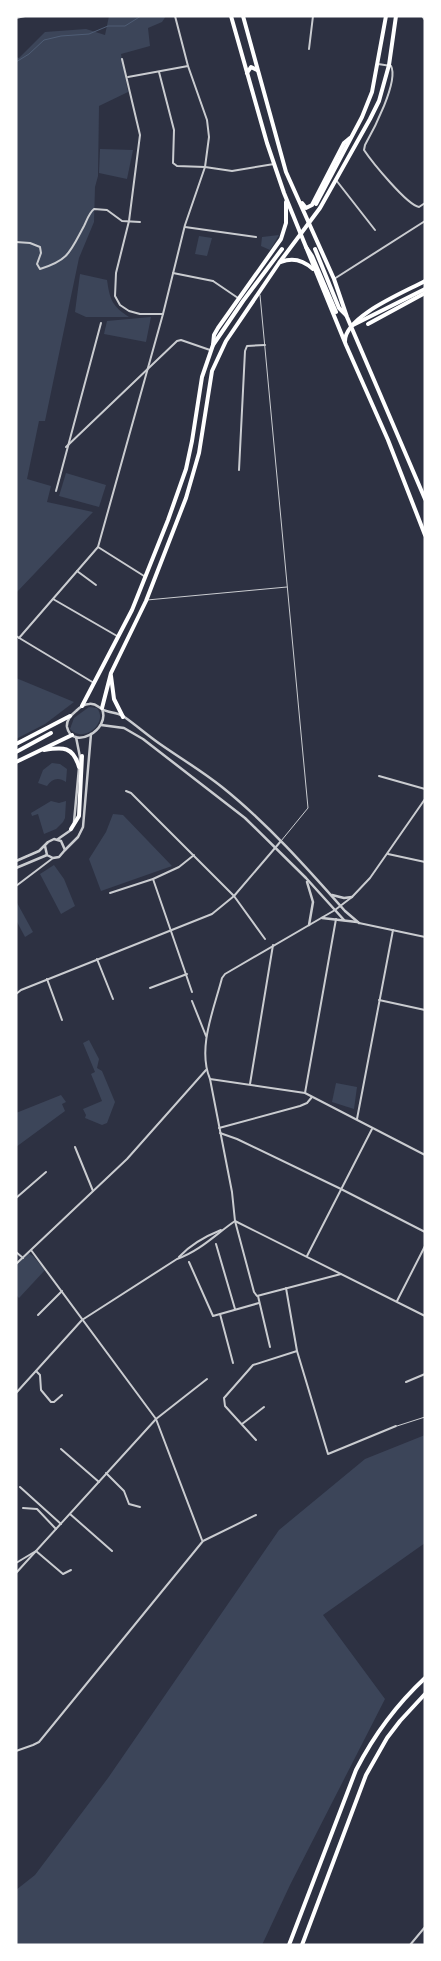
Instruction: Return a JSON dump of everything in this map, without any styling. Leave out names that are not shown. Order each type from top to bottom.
[{"type":"main road","points":[[231,16],[274,164],[300,236],[388,440],[425,535]]},
{"type":"main road","points":[[243,16],[286,172],[334,279],[347,317],[425,499]]},
{"type":"main road","points":[[320,208],[318,211],[314,211],[314,205],[344,143],[353,134],[372,92],[386,16]]},
{"type":"main road","points":[[102,709],[111,673],[146,600],[186,498],[199,453],[212,371],[226,341],[278,263],[320,208],[379,101],[389,65],[396,16]]},
{"type":"main road","points":[[247,73],[251,67],[257,70]]},
{"type":"main road","points":[[82,706],[119,637],[146,577],[186,469],[202,376],[213,345],[214,335],[281,239],[286,217],[284,193]]},
{"type":"main road","points":[[297,197],[305,207],[314,205]]},
{"type":"main road","points":[[304,245],[312,256],[336,312]]},
{"type":"main road","points":[[213,345],[243,300],[282,249]]},
{"type":"main road","points":[[315,249],[340,308],[347,317]]},
{"type":"main road","points":[[278,263],[295,259],[305,263],[315,271]]},
{"type":"main road","points":[[346,345],[345,336],[360,316],[425,281]]},
{"type":"main road","points":[[351,326],[425,289]]},
{"type":"main road","points":[[368,324],[425,293]]},
{"type":"main road","points":[[388,440],[398,435]]},
{"type":"main road","points":[[102,673],[114,646]]},
{"type":"main road","points":[[111,673],[114,699],[123,716]]},
{"type":"main road","points":[[16,744],[70,716]]},
{"type":"main road","points":[[16,752],[51,732]]},
{"type":"main road","points":[[16,762],[39,750],[74,736]]},
{"type":"main road","points":[[39,750],[62,748],[70,751],[76,757],[79,767]]},
{"type":"main road","points":[[71,829],[79,816],[82,756]]},
{"type":"main road","points":[[289,1945],[361,1762],[376,1735],[392,1714],[425,1678]]},
{"type":"main road","points":[[302,1945],[366,1775],[387,1738],[425,1694]]},
{"type":"street","points":[[16,18],[25,16]]},
{"type":"street","points":[[94,683],[18,637],[98,547],[163,314],[172,273],[205,167],[209,137],[207,120],[188,66],[175,16]]},
{"type":"street","points":[[309,49],[313,16]]},
{"type":"street","points":[[422,16],[425,20]]},
{"type":"street","points":[[122,58],[140,135],[129,221],[116,273],[115,296],[120,305],[129,311],[140,314],[163,314]]},
{"type":"street","points":[[378,64],[389,65],[393,74],[389,92],[364,150],[411,203],[419,207],[425,203]]},
{"type":"street","points":[[128,78],[188,66]]},
{"type":"street","points":[[159,72],[174,130],[173,163],[177,166],[205,167],[232,171],[274,164]]},
{"type":"street","points":[[336,180],[375,230]]},
{"type":"street","points":[[16,242],[30,243],[40,247],[41,253],[37,264],[40,269],[54,265],[62,260],[71,250],[94,209],[107,210],[122,221],[140,222]]},
{"type":"street","points":[[334,279],[425,221]]},
{"type":"street","points":[[185,227],[256,237]]},
{"type":"street","points":[[172,273],[213,280],[240,298]]},
{"type":"street","points":[[56,491],[66,447],[101,323]]},
{"type":"street","points":[[66,447],[179,340],[211,351]]},
{"type":"street","points":[[239,470],[245,350],[247,346],[264,345]]},
{"type":"street","points":[[98,547],[146,577]]},
{"type":"street","points":[[77,571],[96,585]]},
{"type":"street","points":[[53,599],[119,637]]},
{"type":"street","points":[[16,861],[39,852],[51,840],[58,839],[71,829],[76,811],[80,757],[74,736],[67,728],[70,716],[82,706],[90,703],[98,705],[102,709],[104,717],[101,725],[86,737],[74,736]]},
{"type":"street","points":[[102,709],[114,711],[123,716],[220,786],[281,841],[359,923]]},
{"type":"street","points":[[101,725],[124,728],[143,739],[245,818],[276,847],[344,920]]},
{"type":"street","points":[[16,886],[53,858],[59,857],[78,837],[83,827],[91,734]]},
{"type":"street","points":[[379,776],[425,790]]},
{"type":"street","points":[[126,791],[194,855],[234,896],[266,938]]},
{"type":"street","points":[[270,1348],[235,1221],[232,1192],[210,1079],[206,1070],[206,1036],[222,978],[224,974],[322,918],[352,897],[370,878],[388,854],[425,799]]},
{"type":"street","points":[[58,839],[63,843],[65,850]]},
{"type":"street","points":[[16,994],[47,979],[212,914],[234,896],[281,841]]},
{"type":"street","points":[[45,846],[47,855]]},
{"type":"street","points":[[388,854],[425,862]]},
{"type":"street","points":[[16,868],[47,855],[53,858]]},
{"type":"street","points":[[110,893],[153,879],[179,867],[194,855]]},
{"type":"street","points":[[306,878],[313,902],[309,925]]},
{"type":"street","points":[[153,879],[192,992]]},
{"type":"street","points":[[331,894],[344,898],[352,897]]},
{"type":"street","points":[[322,918],[344,920],[425,937]]},
{"type":"street","points":[[305,1093],[336,919]]},
{"type":"street","points":[[357,1120],[393,930]]},
{"type":"street","points":[[250,1084],[273,946]]},
{"type":"street","points":[[97,959],[113,999]]},
{"type":"street","points":[[150,988],[186,974]]},
{"type":"street","points":[[47,979],[62,1020]]},
{"type":"street","points":[[379,1000],[425,1010]]},
{"type":"street","points":[[192,1001],[206,1036]]},
{"type":"street","points":[[16,1264],[147,1138],[206,1070]]},
{"type":"street","points":[[210,1079],[305,1093],[425,1155]]},
{"type":"street","points":[[219,1128],[300,1106],[307,1103],[312,1097]]},
{"type":"street","points":[[308,1256],[372,1129]]},
{"type":"street","points":[[220,1133],[237,1138],[425,1232]]},
{"type":"street","points":[[75,1148],[93,1191]]},
{"type":"street","points":[[16,1198],[46,1172]]},
{"type":"street","points":[[177,1259],[184,1251],[235,1221]]},
{"type":"street","points":[[235,1221],[425,1316]]},
{"type":"street","points":[[16,1393],[82,1320],[177,1259],[186,1256],[211,1240],[222,1229]]},
{"type":"street","points":[[216,1244],[235,1310]]},
{"type":"street","points":[[397,1301],[425,1246]]},
{"type":"street","points":[[31,1250],[156,1419],[202,1541]]},
{"type":"street","points":[[16,1252],[23,1258]]},
{"type":"street","points":[[189,1262],[214,1316],[259,1303]]},
{"type":"street","points":[[256,1295],[341,1274]]},
{"type":"street","points":[[286,1288],[297,1351],[328,1454],[396,1426]]},
{"type":"street","points":[[38,1315],[62,1291]]},
{"type":"street","points":[[220,1314],[234,1363]]},
{"type":"street","points":[[256,1440],[225,1406],[224,1398],[253,1365],[297,1351]]},
{"type":"street","points":[[36,1371],[40,1375],[41,1390],[51,1402],[54,1402],[62,1395]]},
{"type":"street","points":[[406,1382],[425,1374]]},
{"type":"street","points":[[16,1573],[156,1419],[207,1379]]},
{"type":"street","points":[[242,1425],[264,1407]]},
{"type":"street","points":[[61,1448],[99,1482]]},
{"type":"street","points":[[106,1474],[124,1491],[129,1504],[140,1507]]},
{"type":"street","points":[[20,1487],[61,1524]]},
{"type":"street","points":[[23,1508],[37,1509],[56,1529]]},
{"type":"street","points":[[70,1514],[112,1551]]},
{"type":"street","points":[[16,1751],[33,1746],[39,1742],[202,1541],[256,1515]]},
{"type":"street","points":[[16,1562],[36,1550]]},
{"type":"street","points":[[36,1550],[63,1574],[71,1570]]},
{"type":"street","points":[[410,1945],[425,1927]]},
{"type":"lane","points":[[260,292],[308,808],[281,841]]},
{"type":"lane","points":[[146,600],[287,587]]},
{"type":"lane","points":[[396,1426],[425,1416]]},
{"type":"shaded area","points":[[109,16],[166,16],[162,22],[148,28],[150,46],[121,54],[128,92],[99,106],[98,176],[95,187],[94,222],[79,258],[45,421],[39,421],[27,479],[51,486],[47,502],[93,512],[16,593],[16,57],[19,58],[45,32],[86,29],[105,35]]},
{"type":"shaded area","points":[[100,149],[133,150],[127,179],[99,173]]},
{"type":"shaded area","points":[[279,235],[270,250],[261,246],[262,237]]},
{"type":"shaded area","points":[[199,236],[212,238],[207,256],[195,254]]},
{"type":"shaded area","points":[[80,274],[107,280],[109,293],[115,306],[129,317],[86,317],[75,312]]},
{"type":"shaded area","points":[[151,317],[146,342],[104,334],[107,321]]},
{"type":"shaded area","points":[[66,473],[106,485],[99,507],[59,496]]},
{"type":"shaded area","points":[[16,678],[74,702],[45,724],[16,739]]},
{"type":"shaded area","points":[[89,707],[97,708],[100,720],[93,730],[81,734],[75,733],[70,729],[74,718]]},
{"type":"shaded area","points":[[52,763],[60,764],[67,769],[66,782],[56,779],[47,786],[38,783],[43,770]]},
{"type":"shaded area","points":[[51,801],[59,803],[66,801],[65,818],[56,829],[44,834],[38,814],[32,816],[31,813]]},
{"type":"shaded area","points":[[113,814],[123,815],[172,866],[101,891],[89,859],[106,832]]},
{"type":"shaded area","points":[[54,865],[64,879],[75,906],[61,914],[40,874]]},
{"type":"shaded area","points":[[16,901],[33,932],[25,937],[16,920]]},
{"type":"shaded area","points":[[89,1040],[99,1059],[97,1068],[102,1071],[115,1102],[107,1123],[102,1125],[85,1118],[86,1115],[83,1109],[102,1101],[91,1074],[95,1072],[83,1043]]},
{"type":"shaded area","points":[[336,1083],[357,1087],[354,1109],[332,1102]]},
{"type":"shaded area","points":[[61,1095],[66,1102],[62,1104],[65,1111],[16,1147],[16,1113]]},
{"type":"shaded area","points":[[28,1253],[45,1270],[19,1298],[16,1295],[16,1264]]},
{"type":"shaded area","points":[[425,1435],[425,1543],[323,1615],[385,1699],[290,1885],[262,1945],[16,1945],[16,1890],[35,1875],[108,1778],[279,1530],[365,1459]]},
{"type":"waterway","points":[[16,62],[29,54],[44,40],[61,36],[89,34],[108,26],[125,26],[141,16]]}]
